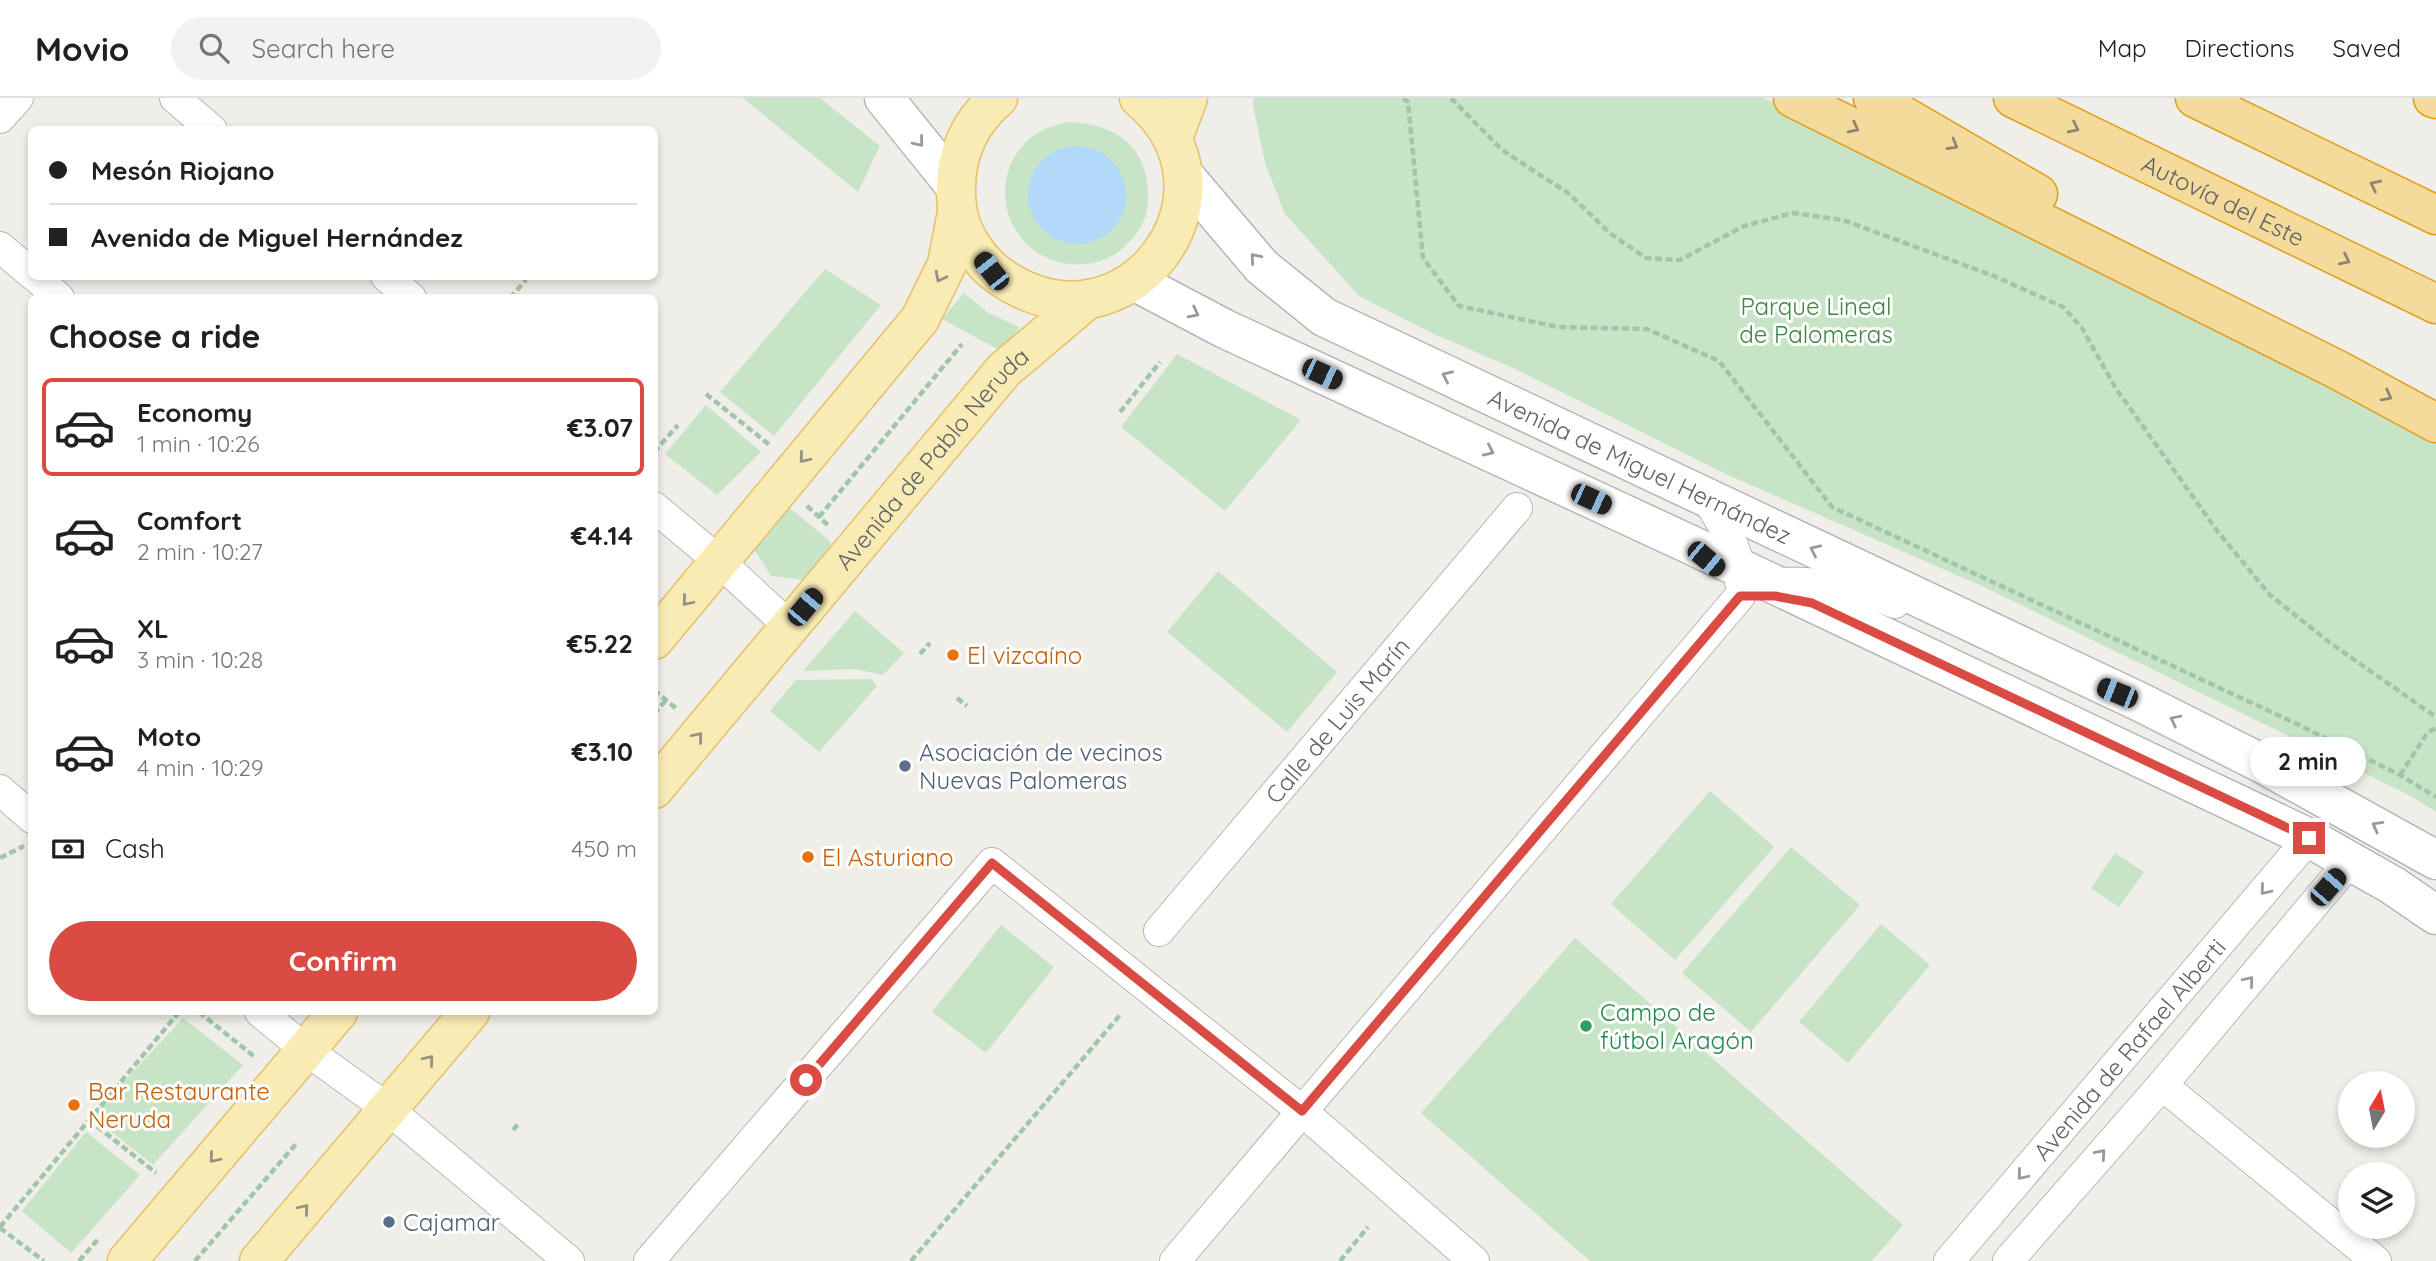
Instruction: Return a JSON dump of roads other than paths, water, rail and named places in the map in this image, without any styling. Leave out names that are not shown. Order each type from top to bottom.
[{"type":"highway","points":[[1793,98],[2338,370],[2436,423]]},
{"type":"highway","points":[[1873,98],[2338,370]]},
{"type":"highway","name":"Autovía del Este","points":[[2012,98],[2436,304]]},
{"type":"highway","points":[[2195,98],[2436,215]]},
{"type":"main road","points":[[658,635],[920,319],[947,264],[956,199],[958,159],[968,133],[984,110],[998,98]]},
{"type":"main road","points":[[956,199],[970,243],[991,271],[1020,290],[1053,300],[1088,299],[1111,293],[1134,281],[1157,261],[1173,235],[1182,205],[1183,174],[1173,138],[1154,110],[1139,98]]},
{"type":"main road","points":[[1173,138],[1188,98]]},
{"type":"main road","name":"Avenida de Pablo Neruda","points":[[658,784],[1004,370],[1088,299]]},
{"type":"main road","points":[[127,1261],[335,1015]]},
{"type":"main road","points":[[259,1261],[467,1015]]},
{"type":"street","points":[[0,118],[18,98]]},
{"type":"street","points":[[175,98],[207,126]]},
{"type":"street","points":[[884,98],[956,199]]},
{"type":"street","name":"Avenida de Miguel Hernández","points":[[1183,174],[1262,267],[1324,317],[2140,702],[2261,763],[2436,860]]},
{"type":"street","points":[[0,247],[28,271]]},
{"type":"street","points":[[39,280],[54,294]]},
{"type":"street","points":[[391,280],[406,294]]},
{"type":"street","name":"Avenida de Miguel Hernández","points":[[1134,281],[1225,329],[1689,544],[1750,583],[1812,603],[2309,838],[2351,860],[2436,915]]},
{"type":"street","points":[[1175,1261],[1750,583],[1724,526],[1708,500]]},
{"type":"street","name":"Calle de Luis Marín","points":[[1159,931],[1517,508]]},
{"type":"street","points":[[658,509],[789,626]]},
{"type":"street","name":"Avenida de Miguel Hernández","points":[[1750,583],[1799,582],[1864,591],[2140,702]]},
{"type":"street","points":[[0,790],[28,814]]},
{"type":"street","name":"Avenida de Rafael Alberti","points":[[1950,1261],[2309,838]]},
{"type":"street","name":"Avenida de Rafael Alberti","points":[[2008,1261],[2162,1085],[2351,860]]},
{"type":"street","points":[[649,1261],[992,863],[1302,1111],[1474,1261]]},
{"type":"street","points":[[264,1015],[388,1109],[569,1261]]},
{"type":"street","points":[[2162,1085],[2376,1261]]},
{"type":"water","points":[[1077,146],[1096,150],[1111,161],[1122,176],[1126,195],[1122,214],[1111,229],[1096,240],[1077,244],[1058,240],[1043,229],[1032,214],[1028,195],[1032,176],[1043,161],[1058,150]]},
{"type":"place","name":"El vizcaíno","points":[[953,655]]},
{"type":"place","name":"Asociación de vecinos Nuevas Palomeras","points":[[905,766]]},
{"type":"place","name":"El Asturiano","points":[[808,857]]},
{"type":"place","name":"Campo de fútbol Aragón","points":[[1586,1026]]},
{"type":"place","name":"Bar Restaurante Neruda","points":[[74,1105]]},
{"type":"place","name":"Cajamar","points":[[389,1222]]},
{"type":"park label","name":"Parque Lineal de Palomeras","points":[[1816,320]]}]
